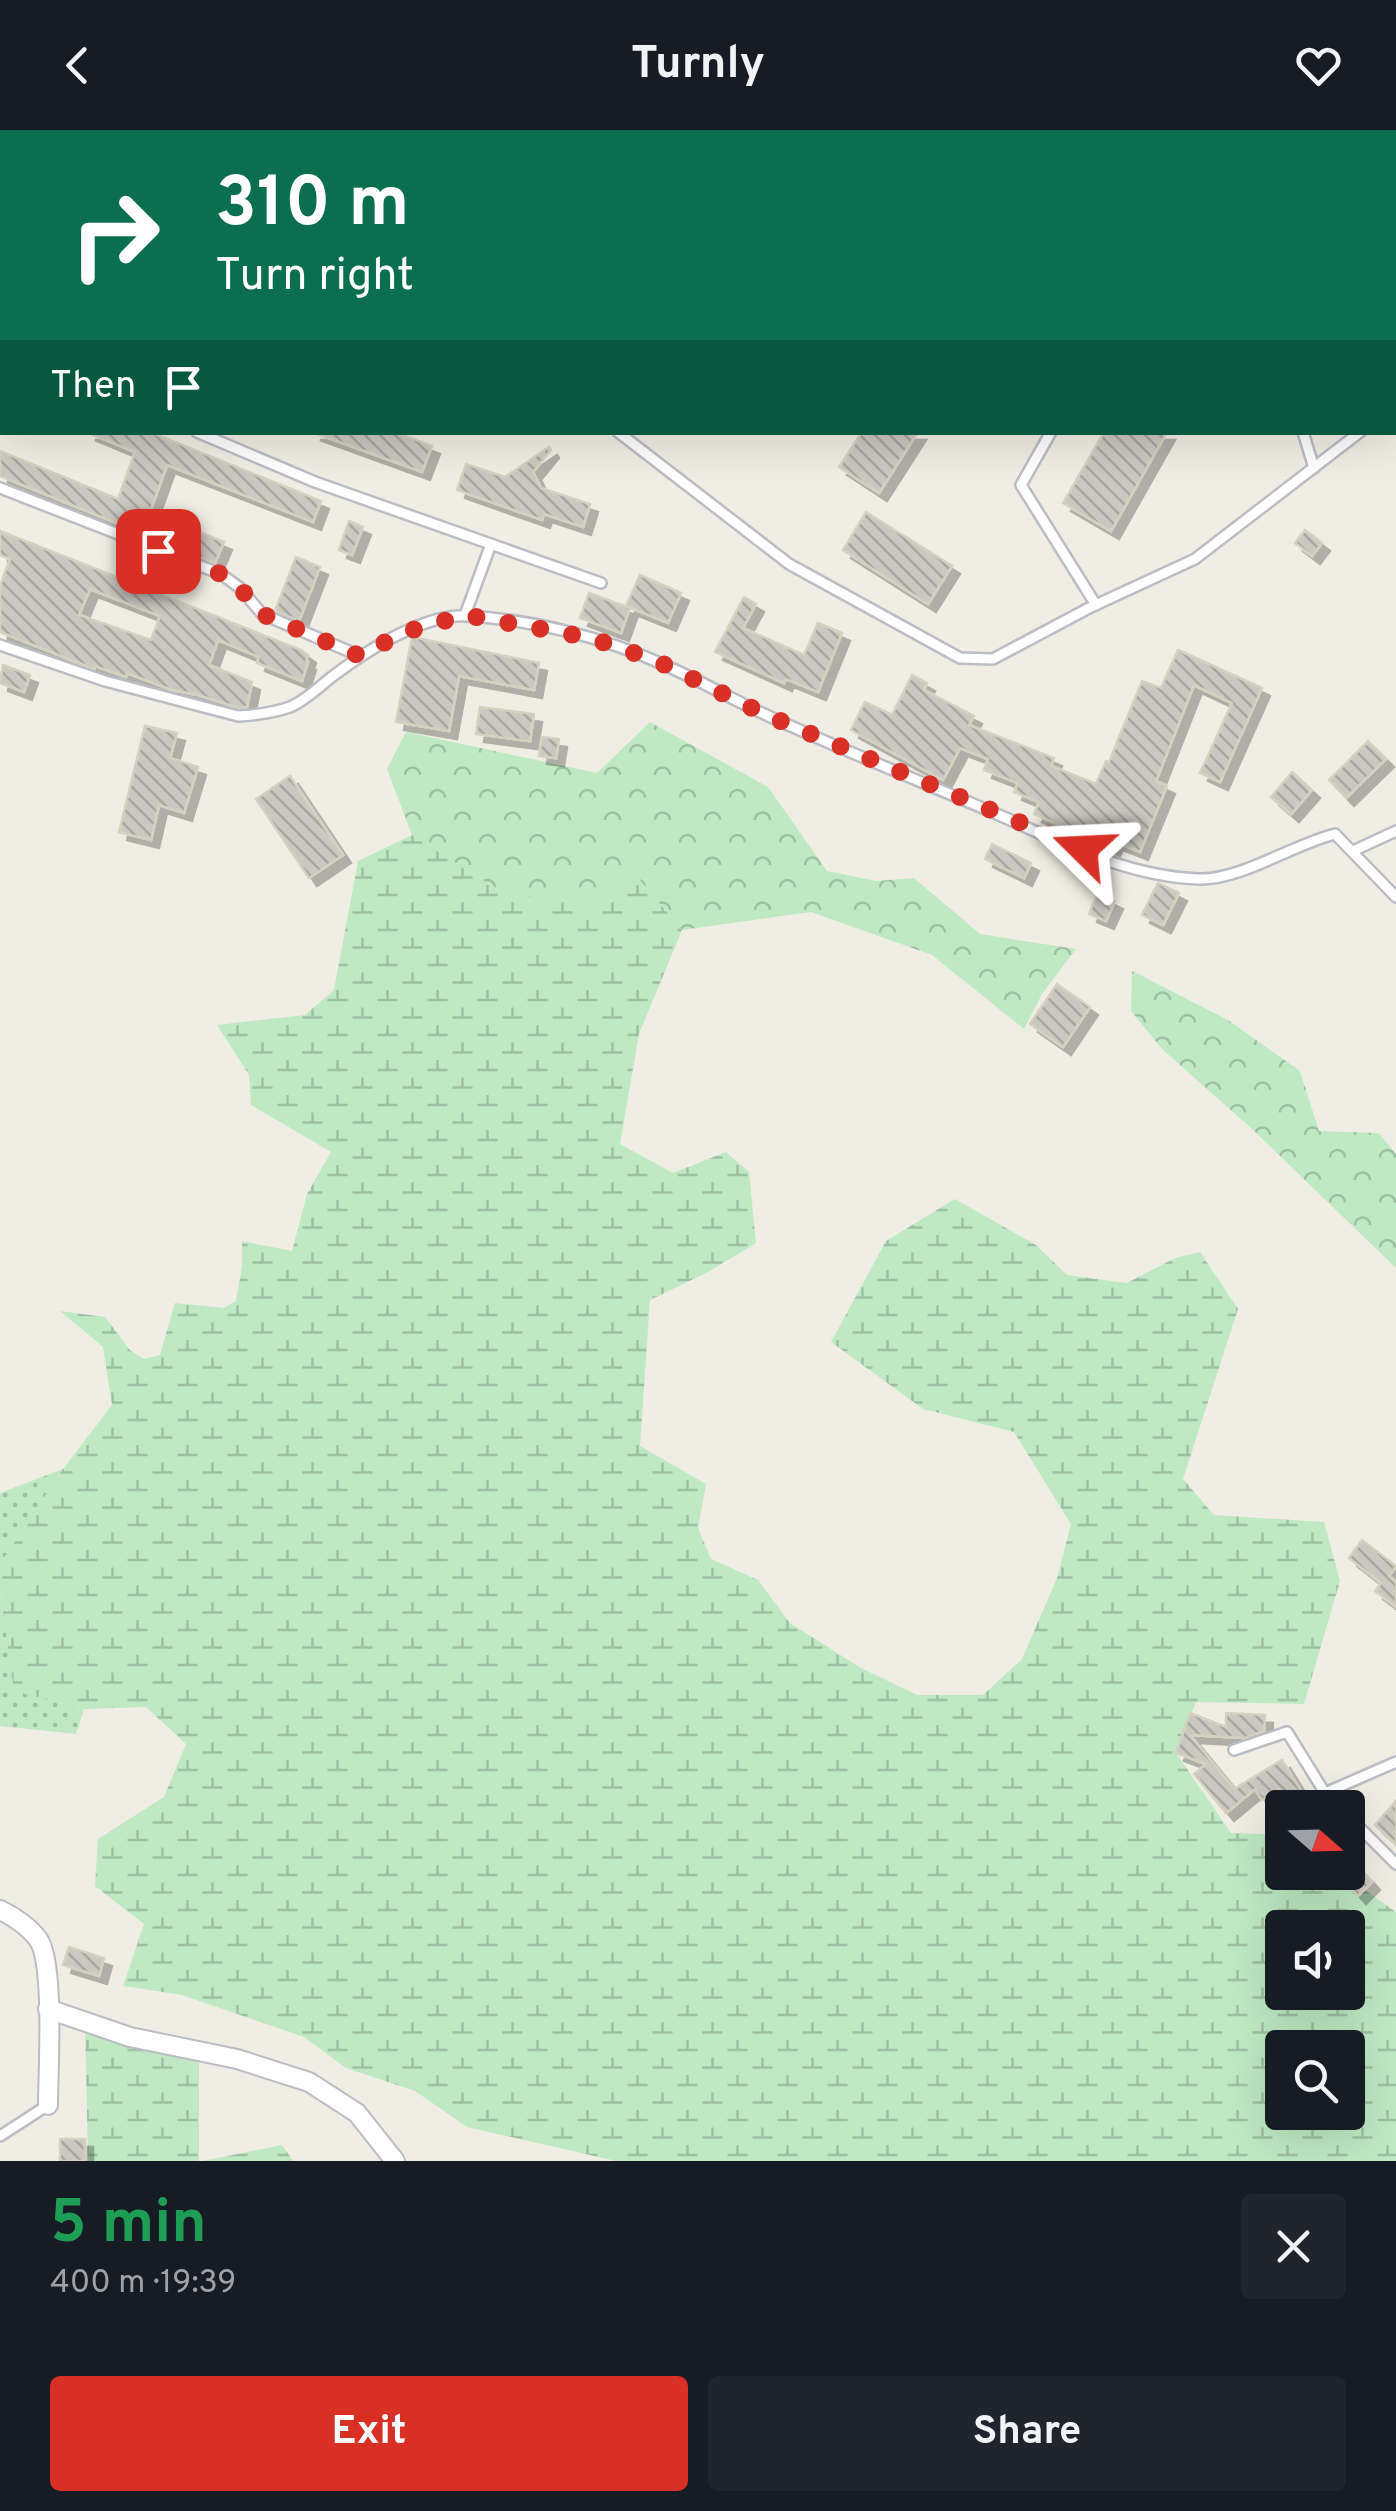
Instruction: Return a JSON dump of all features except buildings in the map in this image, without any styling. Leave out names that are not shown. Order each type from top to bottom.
[{"type":"street","points":[[0,1910],[40,1941],[48,1976],[48,2105]]},
{"type":"street","points":[[48,2010],[130,2036],[237,2059],[309,2082],[357,2113],[395,2161]]},
{"type":"lane","points":[[204,435],[315,482],[600,583]]},
{"type":"lane","points":[[622,435],[789,564],[960,658],[994,659],[1096,605],[1196,560],[1356,435]]},
{"type":"lane","points":[[1049,435],[1021,485],[1096,605]]},
{"type":"lane","points":[[1304,435],[1314,468]]},
{"type":"lane","points":[[0,488],[221,574],[240,588],[262,614],[360,656]]},
{"type":"lane","points":[[465,615],[491,544]]},
{"type":"lane","points":[[0,645],[105,681],[238,716],[261,715],[294,706],[360,656],[402,633],[465,615],[591,638],[657,661],[798,728],[1144,874],[1204,879],[1258,864],[1313,839],[1336,834],[1396,897]]},
{"type":"lane","points":[[1355,850],[1396,832]]},
{"type":"lane","points":[[1234,1750],[1287,1732],[1324,1790]]},
{"type":"lane","points":[[1330,1790],[1396,1762]]},
{"type":"lane","points":[[1365,1833],[1396,1864]]},
{"type":"lane","points":[[0,2136],[48,2105]]},
{"type":"green space","points":[[650,722],[768,787],[827,871],[876,881],[914,878],[980,934],[1076,949],[1042,994],[1024,1029],[932,955],[811,912],[682,930],[638,878],[582,902],[503,893],[412,835],[387,769],[406,732],[597,773]]},
{"type":"green space","points":[[412,835],[503,893],[582,902],[638,878],[682,930],[639,1034],[620,1144],[673,1173],[726,1152],[749,1172],[756,1243],[650,1300],[640,1446],[706,1484],[698,1528],[711,1559],[758,1580],[790,1623],[861,1668],[917,1695],[983,1695],[1022,1659],[1057,1578],[1071,1524],[1014,1432],[923,1409],[831,1342],[886,1241],[955,1199],[1036,1245],[1067,1275],[1127,1283],[1175,1258],[1200,1252],[1238,1309],[1183,1479],[1214,1515],[1324,1522],[1340,1581],[1304,1704],[1196,1702],[1176,1753],[1231,1833],[1265,1834],[1265,1890],[1365,1890],[1396,1912],[1396,2161],[616,2161],[467,2127],[415,2091],[346,2068],[304,2037],[182,1995],[123,1986],[144,1924],[95,1886],[98,1839],[164,1797],[186,1744],[146,1707],[84,1709],[14,1691],[0,1564],[63,1469],[112,1405],[103,1347],[60,1311],[105,1317],[130,1350],[144,1359],[160,1355],[175,1303],[224,1308],[236,1301],[242,1241],[292,1251],[307,1194],[331,1152],[251,1105],[249,1075],[217,1025],[305,1015],[334,990],[358,861]]},
{"type":"green space","points":[[1132,971],[1228,1020],[1300,1071],[1319,1131],[1379,1133],[1396,1154],[1396,1268],[1251,1128],[1162,1049],[1131,1011]]},
{"type":"green space","points":[[63,1469],[0,1564],[0,1493]]},
{"type":"green space","points":[[0,1589],[14,1690],[84,1709],[76,1734],[0,1726]]},
{"type":"green space","points":[[85,2025],[199,2051],[199,2161],[88,2161]]},
{"type":"green space","points":[[282,2145],[293,2161],[203,2161]]},
{"type":"route","points":[[158,551],[221,574],[240,588],[262,614],[360,656],[402,633],[465,615],[591,638],[657,661],[764,714],[1083,849]]}]
